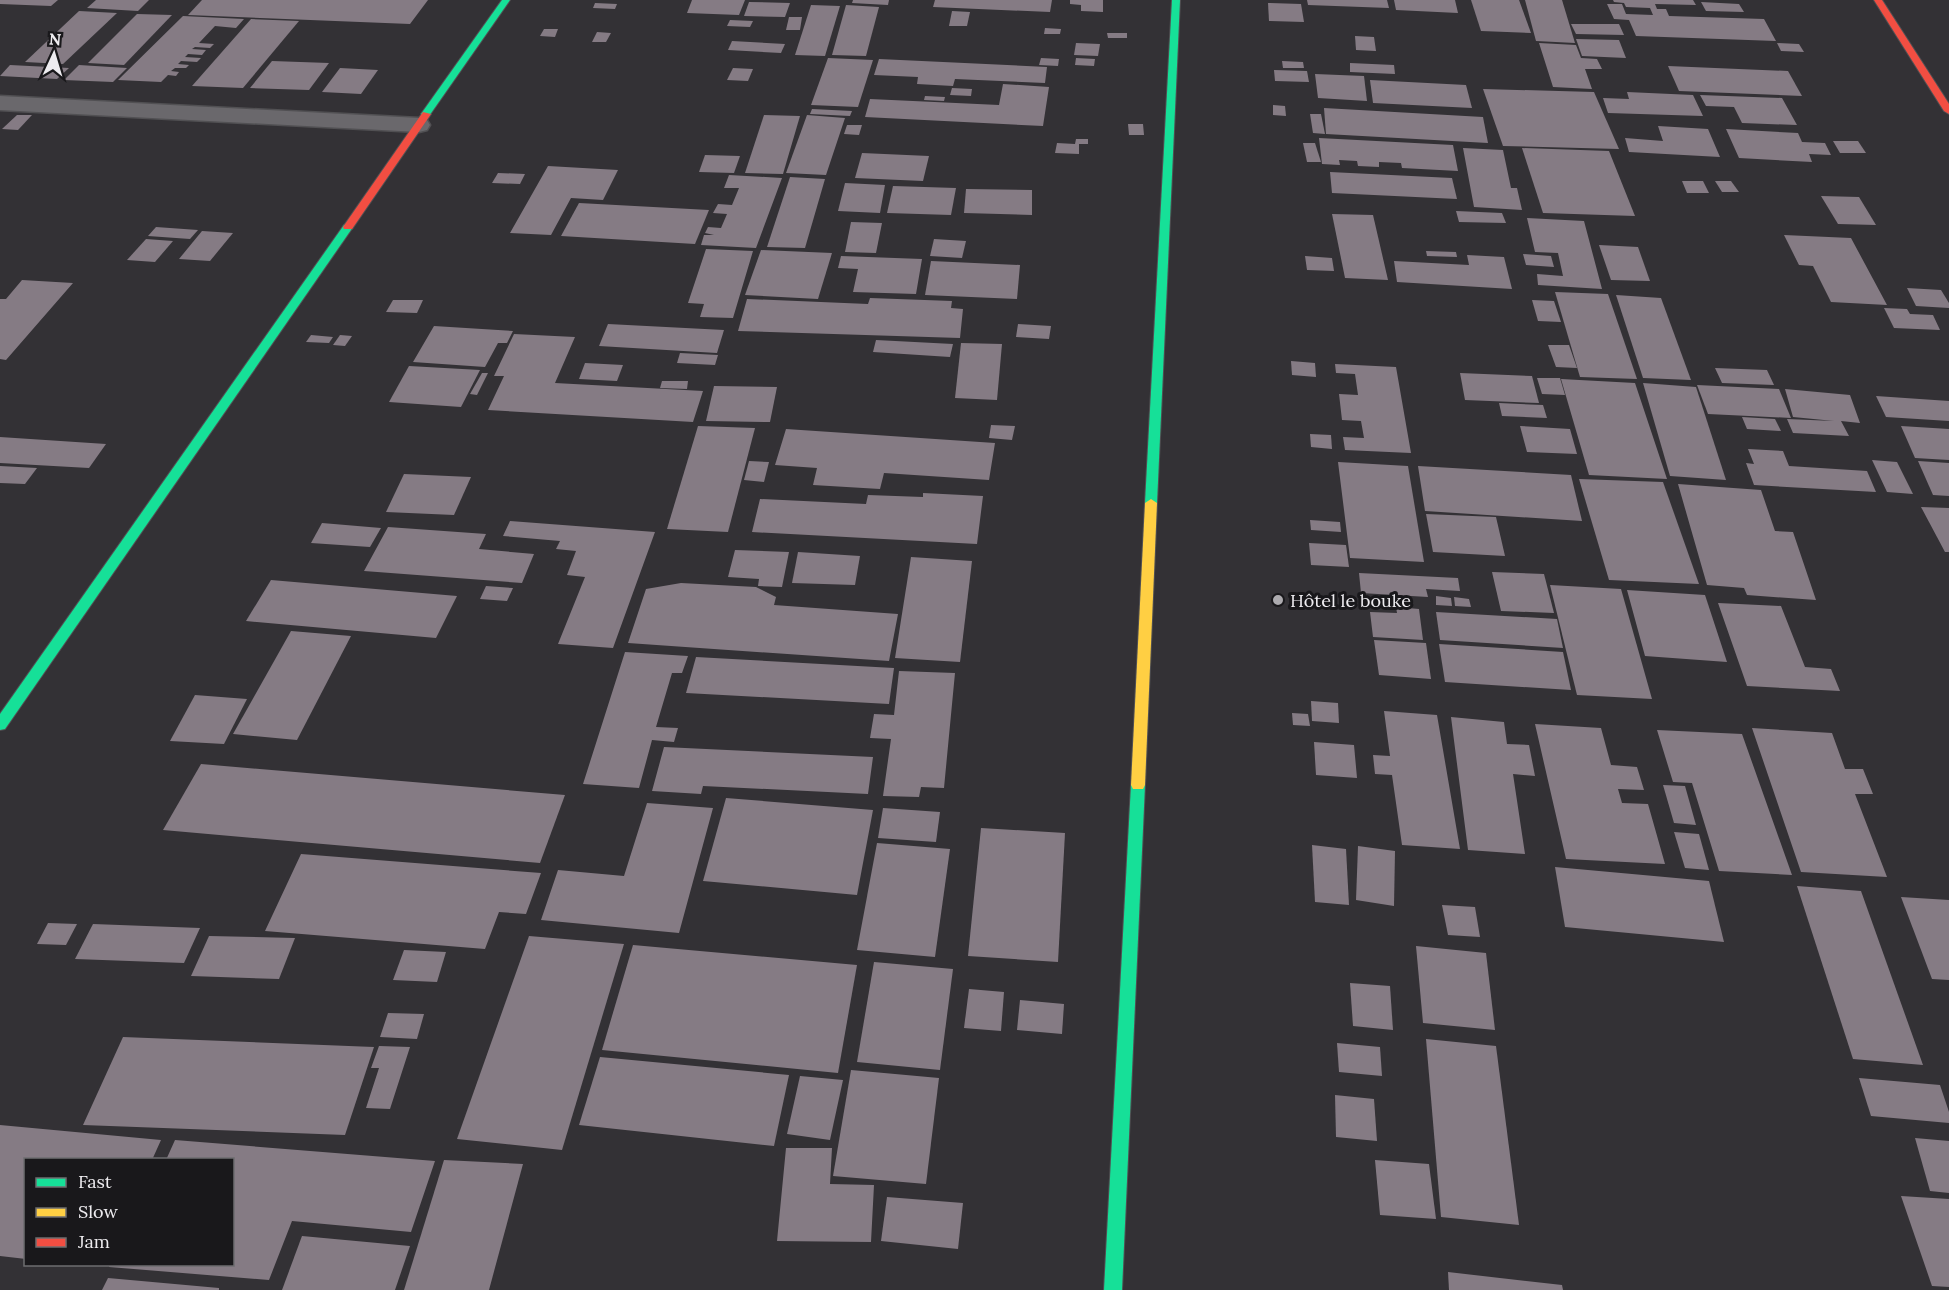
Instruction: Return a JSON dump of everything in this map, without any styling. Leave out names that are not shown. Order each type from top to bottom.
[{"type":"street","points":[[0,725],[506,0]]},
{"type":"street","points":[[1113,1290],[1176,0]]},
{"type":"street","points":[[1878,0],[1949,111]]},
{"type":"street","points":[[0,103],[419,125]]},
{"type":"building","points":[[0,0],[58,0],[51,6],[0,4]]},
{"type":"building","points":[[96,0],[149,0],[138,11],[87,8]]},
{"type":"building","points":[[202,0],[428,0],[410,24],[188,15]]},
{"type":"building","points":[[692,0],[745,0],[739,15],[687,13]]},
{"type":"building","points":[[853,0],[889,0],[888,5],[852,3]]},
{"type":"building","points":[[935,0],[1052,0],[1050,12],[933,7]]},
{"type":"building","points":[[1070,0],[1103,0],[1103,12],[1081,11],[1081,5],[1070,4]]},
{"type":"building","points":[[1307,0],[1387,0],[1389,8],[1308,5]]},
{"type":"building","points":[[1394,0],[1455,0],[1458,13],[1396,10]]},
{"type":"building","points":[[1471,0],[1519,0],[1531,33],[1481,31]]},
{"type":"building","points":[[1525,0],[1562,0],[1575,43],[1536,41]]},
{"type":"building","points":[[1613,0],[1693,0],[1696,5],[1655,4],[1657,9],[1666,9],[1669,16],[1764,19],[1776,41],[1636,36],[1629,20],[1614,19],[1607,4],[1622,4],[1626,14],[1653,15],[1650,8],[1626,7],[1624,3]]},
{"type":"building","points":[[749,2],[790,3],[785,17],[744,16]]},
{"type":"building","points":[[1701,2],[1739,4],[1744,12],[1706,11]]},
{"type":"building","points":[[595,3],[617,4],[615,9],[593,8]]},
{"type":"building","points":[[1268,3],[1301,4],[1304,22],[1269,21]]},
{"type":"building","points":[[811,5],[840,6],[825,56],[795,55]]},
{"type":"building","points":[[846,5],[879,7],[866,56],[832,55]]},
{"type":"building","points":[[79,11],[117,13],[63,64],[25,62]]},
{"type":"building","points":[[952,11],[970,12],[967,26],[949,26]]},
{"type":"building","points":[[137,14],[172,15],[124,65],[88,63]]},
{"type":"building","points":[[183,16],[244,19],[236,28],[215,26],[199,43],[214,44],[210,48],[195,47],[192,49],[206,50],[202,55],[188,54],[185,57],[201,58],[197,62],[181,61],[178,64],[189,65],[186,68],[175,68],[171,71],[179,72],[176,76],[168,75],[161,82],[118,80]]},
{"type":"building","points":[[789,17],[802,17],[800,30],[786,30]]},
{"type":"building","points":[[251,19],[299,21],[243,88],[192,86]]},
{"type":"building","points":[[730,20],[753,21],[750,27],[727,26]]},
{"type":"building","points":[[1571,24],[1619,24],[1624,35],[1576,34]]},
{"type":"building","points":[[1045,28],[1061,29],[1060,34],[1044,34]]},
{"type":"building","points":[[544,29],[558,29],[555,37],[540,36]]},
{"type":"building","points":[[597,32],[611,33],[606,42],[592,42]]},
{"type":"building","points":[[1107,33],[1127,33],[1127,38],[1108,38]]},
{"type":"building","points":[[1355,36],[1374,37],[1376,51],[1356,50]]},
{"type":"building","points":[[1576,39],[1619,40],[1626,58],[1582,56]]},
{"type":"building","points":[[732,41],[785,44],[781,53],[728,50]]},
{"type":"building","points":[[1076,43],[1100,44],[1098,56],[1074,55]]},
{"type":"building","points":[[1539,43],[1576,45],[1581,58],[1597,59],[1602,69],[1585,69],[1592,89],[1553,87]]},
{"type":"building","points":[[1777,43],[1799,44],[1804,52],[1781,51]]},
{"type":"building","points":[[828,58],[873,60],[858,107],[811,105]]},
{"type":"building","points":[[1041,58],[1059,59],[1058,66],[1039,65]]},
{"type":"building","points":[[1076,58],[1095,59],[1094,66],[1075,65]]},
{"type":"building","points":[[879,59],[1047,67],[1045,83],[955,79],[953,86],[917,84],[918,77],[874,75]]},
{"type":"building","points":[[272,61],[329,63],[309,90],[250,88]]},
{"type":"building","points":[[1282,61],[1303,62],[1304,68],[1283,68]]},
{"type":"building","points":[[1350,63],[1394,65],[1395,74],[1350,72]]},
{"type":"building","points":[[10,65],[69,68],[57,79],[0,76]]},
{"type":"building","points":[[79,65],[127,68],[113,82],[64,80]]},
{"type":"building","points":[[1668,66],[1788,71],[1802,96],[1679,91]]},
{"type":"building","points":[[340,68],[378,70],[361,94],[322,92]]},
{"type":"building","points":[[733,68],[753,69],[748,81],[727,80]]},
{"type":"building","points":[[1274,70],[1307,71],[1309,82],[1275,81]]},
{"type":"building","points":[[1315,74],[1364,76],[1367,101],[1318,98]]},
{"type":"building","points":[[1370,80],[1466,85],[1472,108],[1373,103]]},
{"type":"building","points":[[1003,84],[1049,87],[1043,126],[865,117],[870,99],[999,105]]},
{"type":"building","points":[[952,88],[972,89],[971,96],[950,95]]},
{"type":"building","points":[[1483,89],[1594,92],[1619,149],[1503,146]]},
{"type":"building","points":[[1627,92],[1693,95],[1703,116],[1608,113],[1603,98],[1629,99]]},
{"type":"building","points":[[1700,95],[1782,98],[1797,125],[1742,123],[1734,107],[1706,106]]},
{"type":"building","points":[[925,96],[945,97],[944,101],[924,100]]},
{"type":"building","points":[[1273,105],[1285,106],[1286,116],[1273,115]]},
{"type":"building","points":[[1324,108],[1483,117],[1488,143],[1326,134]]},
{"type":"building","points":[[812,109],[852,111],[850,116],[810,114]]},
{"type":"building","points":[[1310,114],[1321,114],[1325,134],[1313,133]]},
{"type":"building","points":[[17,115],[32,115],[18,130],[2,129]]},
{"type":"building","points":[[764,115],[800,116],[783,174],[745,173]]},
{"type":"building","points":[[807,115],[845,118],[826,175],[786,173]]},
{"type":"building","points":[[1128,124],[1143,124],[1144,135],[1129,135]]},
{"type":"building","points":[[847,125],[862,125],[859,135],[844,134]]},
{"type":"building","points":[[1658,126],[1708,129],[1720,157],[1629,152],[1625,138],[1663,141]]},
{"type":"building","points":[[1726,129],[1798,133],[1802,142],[1825,143],[1831,155],[1809,154],[1812,162],[1739,158]]},
{"type":"building","points":[[1319,138],[1453,145],[1458,171],[1402,168],[1401,163],[1379,162],[1379,167],[1358,166],[1357,161],[1339,160],[1340,165],[1322,164]]},
{"type":"building","points":[[1076,139],[1088,139],[1088,144],[1079,144],[1079,154],[1055,153],[1057,143],[1075,144]]},
{"type":"building","points":[[1833,141],[1858,141],[1866,153],[1840,153]]},
{"type":"building","points":[[1303,143],[1315,143],[1321,162],[1307,162]]},
{"type":"building","points":[[1463,148],[1503,150],[1511,188],[1517,188],[1522,210],[1474,207]]},
{"type":"building","points":[[1522,148],[1609,151],[1635,216],[1543,213]]},
{"type":"building","points":[[862,153],[929,156],[923,181],[855,178]]},
{"type":"building","points":[[705,155],[740,156],[734,173],[699,172]]},
{"type":"building","points":[[548,166],[618,170],[603,200],[571,198],[551,235],[510,233]]},
{"type":"building","points":[[1330,172],[1452,178],[1457,199],[1332,193]]},
{"type":"building","points":[[498,173],[525,174],[520,184],[492,183]]},
{"type":"building","points":[[729,175],[782,178],[756,248],[701,245],[704,235],[714,235],[705,233],[708,227],[721,228],[727,214],[713,213],[718,204],[732,205],[739,188],[724,188]]},
{"type":"building","points":[[790,177],[825,179],[805,248],[767,247]]},
{"type":"building","points":[[1682,181],[1703,181],[1709,193],[1687,193]]},
{"type":"building","points":[[1715,181],[1731,181],[1739,192],[1722,192]]},
{"type":"building","points":[[845,183],[885,185],[880,213],[838,211]]},
{"type":"building","points":[[893,186],[956,188],[951,215],[887,213]]},
{"type":"building","points":[[966,189],[1032,190],[1032,215],[964,213]]},
{"type":"building","points":[[1821,196],[1859,197],[1876,225],[1838,224]]},
{"type":"building","points":[[579,203],[709,210],[695,244],[561,236]]},
{"type":"building","points":[[1456,211],[1502,213],[1506,223],[1459,222]]},
{"type":"building","points":[[1332,214],[1373,215],[1388,280],[1345,278]]},
{"type":"building","points":[[1527,218],[1584,221],[1602,289],[1538,285],[1537,274],[1563,276],[1558,253],[1535,252]]},
{"type":"building","points":[[851,222],[882,223],[876,253],[845,252]]},
{"type":"building","points":[[156,227],[198,230],[190,239],[148,236]]},
{"type":"building","points":[[202,231],[233,233],[210,261],[179,259]]},
{"type":"building","points":[[1784,235],[1851,238],[1887,305],[1831,302],[1813,266],[1799,265]]},
{"type":"building","points":[[146,239],[173,241],[155,262],[127,260]]},
{"type":"building","points":[[934,239],[966,241],[962,258],[930,256]]},
{"type":"building","points":[[1599,245],[1638,247],[1650,281],[1611,280]]},
{"type":"building","points":[[706,249],[753,251],[733,318],[700,317],[704,304],[688,303]]},
{"type":"building","points":[[761,250],[832,253],[818,299],[745,295]]},
{"type":"building","points":[[1426,251],[1456,252],[1457,257],[1427,256]]},
{"type":"building","points":[[1523,254],[1551,256],[1554,267],[1526,265]]},
{"type":"building","points":[[1467,255],[1504,257],[1512,289],[1397,282],[1394,261],[1469,265]]},
{"type":"building","points":[[841,256],[922,259],[916,294],[853,292],[858,269],[838,268]]},
{"type":"building","points":[[1305,256],[1332,258],[1334,271],[1307,270]]},
{"type":"building","points":[[931,261],[1020,265],[1017,299],[925,295]]},
{"type":"building","points":[[22,280],[73,283],[6,360],[0,359],[0,299],[6,299]]},
{"type":"building","points":[[1907,288],[1941,290],[1949,303],[1949,308],[1916,306]]},
{"type":"building","points":[[1555,292],[1608,294],[1637,379],[1580,377]]},
{"type":"building","points":[[1616,295],[1661,298],[1691,380],[1643,378]]},
{"type":"building","points":[[870,298],[952,301],[951,308],[963,309],[960,338],[738,331],[747,299],[868,304]]},
{"type":"building","points":[[393,300],[423,300],[417,313],[386,312]]},
{"type":"building","points":[[1532,300],[1554,301],[1561,322],[1538,321]]},
{"type":"building","points":[[1884,308],[1907,309],[1910,314],[1933,315],[1940,330],[1894,328]]},
{"type":"building","points":[[608,324],[724,330],[717,353],[599,346]]},
{"type":"building","points":[[1018,324],[1051,326],[1049,339],[1016,337]]},
{"type":"building","points":[[434,326],[513,331],[507,343],[498,343],[485,367],[413,362]]},
{"type":"building","points":[[514,334],[575,337],[555,383],[703,391],[693,422],[488,410],[504,376],[494,376]]},
{"type":"building","points":[[311,335],[333,337],[329,343],[306,342]]},
{"type":"building","points":[[340,335],[352,336],[345,346],[333,345]]},
{"type":"building","points":[[876,340],[953,344],[950,357],[873,352]]},
{"type":"building","points":[[961,343],[1002,344],[997,400],[955,398]]},
{"type":"building","points":[[1548,345],[1569,345],[1577,368],[1556,367]]},
{"type":"building","points":[[680,353],[718,355],[715,365],[677,363]]},
{"type":"building","points":[[1291,361],[1315,363],[1316,377],[1292,375]]},
{"type":"building","points":[[585,363],[623,365],[617,381],[579,379]]},
{"type":"building","points":[[1335,364],[1396,367],[1411,453],[1345,450],[1343,437],[1364,438],[1361,421],[1342,420],[1339,394],[1358,395],[1355,374],[1336,373]]},
{"type":"building","points":[[409,366],[480,370],[461,407],[389,402]]},
{"type":"building","points":[[1715,368],[1767,370],[1774,385],[1722,383]]},
{"type":"building","points":[[482,373],[488,373],[477,395],[470,394]]},
{"type":"building","points":[[1460,373],[1532,376],[1539,403],[1465,400]]},
{"type":"building","points":[[1537,378],[1560,378],[1565,395],[1542,394]]},
{"type":"building","points":[[1561,379],[1635,383],[1667,479],[1589,475]]},
{"type":"building","points":[[662,381],[688,381],[687,389],[660,388]]},
{"type":"building","points":[[1643,383],[1696,387],[1726,480],[1670,476]]},
{"type":"building","points":[[1697,385],[1779,389],[1791,418],[1708,414]]},
{"type":"building","points":[[714,386],[777,387],[770,422],[706,421]]},
{"type":"building","points":[[1785,389],[1850,395],[1860,423],[1841,421],[1849,436],[1793,433],[1787,419],[1834,421],[1793,417]]},
{"type":"building","points":[[1876,396],[1949,401],[1949,421],[1886,417]]},
{"type":"building","points":[[1499,403],[1543,405],[1547,418],[1502,416]]},
{"type":"building","points":[[1742,417],[1775,419],[1781,431],[1747,429]]},
{"type":"building","points":[[991,425],[1015,426],[1012,440],[989,438]]},
{"type":"building","points":[[698,426],[755,428],[728,532],[667,529]]},
{"type":"building","points":[[1520,426],[1570,429],[1577,454],[1527,452]]},
{"type":"building","points":[[1901,426],[1949,429],[1949,460],[1915,458]]},
{"type":"building","points":[[786,429],[995,443],[989,480],[884,473],[880,489],[813,485],[817,468],[775,465]]},
{"type":"building","points":[[1310,434],[1331,435],[1332,449],[1311,447]]},
{"type":"building","points":[[0,437],[106,444],[89,468],[0,463]]},
{"type":"building","points":[[1748,449],[1783,451],[1789,466],[1867,471],[1876,492],[1754,485],[1746,463],[1754,464]]},
{"type":"building","points":[[1872,460],[1897,462],[1913,494],[1887,492]]},
{"type":"building","points":[[749,461],[769,462],[764,482],[744,480]]},
{"type":"building","points":[[1918,461],[1949,463],[1949,496],[1933,495]]},
{"type":"building","points":[[1338,462],[1408,466],[1424,562],[1350,558]]},
{"type":"building","points":[[0,466],[37,468],[25,484],[0,483]]},
{"type":"building","points":[[1418,466],[1571,475],[1582,521],[1425,511]]},
{"type":"building","points":[[404,474],[471,477],[454,515],[386,512]]},
{"type":"building","points":[[1579,479],[1663,482],[1699,584],[1609,580]]},
{"type":"building","points":[[1678,484],[1761,490],[1775,531],[1793,532],[1816,600],[1747,595],[1744,588],[1707,585]]},
{"type":"building","points":[[923,493],[983,496],[977,544],[752,532],[760,499],[866,504],[868,495],[923,497]]},
{"type":"building","points":[[1921,507],[1949,508],[1949,552],[1945,552]]},
{"type":"building","points":[[1426,514],[1496,517],[1505,556],[1433,552]]},
{"type":"building","points":[[1310,520],[1340,522],[1341,532],[1311,530]]},
{"type":"building","points":[[510,521],[655,532],[613,648],[558,644],[585,577],[567,575],[576,551],[556,549],[560,541],[503,536]]},
{"type":"building","points":[[322,523],[381,528],[370,547],[311,543]]},
{"type":"building","points":[[388,527],[486,534],[479,549],[534,554],[522,583],[364,571]]},
{"type":"building","points":[[1309,543],[1346,545],[1349,567],[1311,565]]},
{"type":"building","points":[[735,550],[789,552],[782,587],[758,586],[759,579],[728,577]]},
{"type":"building","points":[[798,552],[860,556],[855,585],[792,583]]},
{"type":"building","points":[[911,557],[972,561],[960,662],[895,658]]},
{"type":"building","points":[[1492,572],[1544,574],[1554,613],[1501,611]]},
{"type":"building","points":[[1359,573],[1458,578],[1460,591],[1426,589],[1428,597],[1361,593]]},
{"type":"building","points":[[271,580],[457,596],[436,638],[246,621]]},
{"type":"building","points":[[681,583],[756,587],[776,597],[774,605],[898,614],[889,661],[628,643],[646,589]]},
{"type":"building","points":[[1550,585],[1621,589],[1652,699],[1577,695]]},
{"type":"building","points":[[486,586],[513,588],[507,601],[480,599]]},
{"type":"building","points":[[1627,590],[1705,595],[1727,662],[1645,656]]},
{"type":"building","points":[[1436,596],[1451,598],[1452,606],[1436,605]]},
{"type":"building","points":[[1454,597],[1469,599],[1471,607],[1455,606]]},
{"type":"building","points":[[1718,603],[1781,606],[1805,667],[1831,669],[1840,691],[1747,686]]},
{"type":"building","points":[[1396,607],[1419,609],[1423,640],[1373,637],[1370,612],[1397,613]]},
{"type":"building","points":[[1436,612],[1557,619],[1563,648],[1440,640]]},
{"type":"building","points":[[291,631],[351,636],[297,740],[233,734]]},
{"type":"building","points":[[1374,640],[1426,643],[1431,679],[1379,675]]},
{"type":"building","points":[[1439,644],[1563,652],[1571,690],[1445,682]]},
{"type":"building","points":[[625,652],[688,656],[682,673],[672,673],[656,727],[678,728],[674,742],[652,740],[639,788],[583,784]]},
{"type":"building","points":[[696,657],[894,668],[889,704],[686,693]]},
{"type":"building","points":[[899,671],[955,673],[944,788],[921,787],[919,797],[883,796],[891,739],[870,738],[874,714],[894,715]]},
{"type":"building","points":[[195,695],[247,699],[224,744],[170,741]]},
{"type":"building","points":[[1311,701],[1338,703],[1339,723],[1312,721]]},
{"type":"building","points":[[1384,711],[1437,715],[1460,849],[1402,845],[1392,775],[1375,774],[1373,755],[1390,756]]},
{"type":"building","points":[[1292,713],[1308,714],[1310,726],[1293,725]]},
{"type":"building","points":[[1451,717],[1504,722],[1507,744],[1529,745],[1535,776],[1513,774],[1525,854],[1468,850]]},
{"type":"building","points":[[1535,724],[1601,728],[1611,765],[1637,767],[1644,790],[1618,789],[1622,803],[1648,804],[1665,864],[1566,859]]},
{"type":"building","points":[[1752,728],[1832,733],[1845,769],[1863,769],[1873,794],[1855,794],[1887,877],[1801,872]]},
{"type":"building","points":[[1657,730],[1742,734],[1792,875],[1719,871],[1692,783],[1673,782]]},
{"type":"building","points":[[1314,742],[1354,745],[1357,778],[1316,775]]},
{"type":"building","points":[[664,747],[873,757],[868,794],[703,786],[701,794],[652,791]]},
{"type":"building","points":[[201,764],[565,795],[540,863],[163,830]]},
{"type":"building","points":[[1663,785],[1685,786],[1696,825],[1674,823]]},
{"type":"building","points":[[726,798],[873,810],[857,895],[703,881]]},
{"type":"building","points":[[647,803],[713,808],[679,933],[541,920],[558,870],[624,876]]},
{"type":"building","points":[[883,808],[940,812],[936,842],[878,838]]},
{"type":"building","points":[[981,828],[1065,833],[1058,962],[968,956]]},
{"type":"building","points":[[1674,832],[1699,834],[1709,870],[1685,868]]},
{"type":"building","points":[[877,843],[950,849],[935,957],[857,950]]},
{"type":"building","points":[[1312,845],[1346,849],[1349,905],[1315,902]]},
{"type":"building","points":[[1358,846],[1395,851],[1394,906],[1356,900]]},
{"type":"building","points":[[301,854],[541,873],[526,914],[499,912],[485,949],[265,931]]},
{"type":"building","points":[[1555,867],[1709,881],[1724,942],[1565,927]]},
{"type":"building","points":[[1797,886],[1861,891],[1923,1065],[1853,1059]]},
{"type":"building","points":[[1901,897],[1949,900],[1949,980],[1932,979]]},
{"type":"building","points":[[1442,905],[1475,907],[1480,937],[1448,935]]},
{"type":"building","points":[[48,923],[77,924],[66,945],[37,944]]},
{"type":"building","points":[[93,924],[200,928],[184,963],[75,959]]},
{"type":"building","points":[[209,936],[295,938],[279,979],[191,976]]},
{"type":"building","points":[[529,936],[624,944],[562,1150],[457,1139]]},
{"type":"building","points":[[633,945],[857,965],[838,1073],[602,1050]]},
{"type":"building","points":[[1416,946],[1486,953],[1495,1030],[1423,1023]]},
{"type":"building","points":[[404,950],[446,952],[437,982],[393,980]]},
{"type":"building","points":[[874,962],[953,969],[940,1070],[857,1062]]},
{"type":"building","points":[[1350,983],[1390,986],[1393,1030],[1353,1026]]},
{"type":"building","points":[[969,989],[1004,992],[1001,1031],[964,1028]]},
{"type":"building","points":[[1020,1000],[1064,1004],[1062,1034],[1017,1030]]},
{"type":"building","points":[[388,1013],[424,1014],[417,1039],[380,1037]]},
{"type":"building","points":[[123,1037],[374,1047],[345,1135],[83,1125]]},
{"type":"building","points":[[1426,1039],[1496,1046],[1519,1225],[1441,1217]]},
{"type":"building","points":[[1337,1043],[1380,1047],[1382,1076],[1339,1072]]},
{"type":"building","points":[[379,1046],[410,1047],[390,1109],[366,1108],[379,1068],[371,1068]]},
{"type":"building","points":[[600,1057],[789,1075],[774,1146],[579,1125]]},
{"type":"building","points":[[851,1070],[939,1078],[926,1184],[833,1176]]},
{"type":"building","points":[[800,1076],[843,1080],[830,1140],[787,1134]]},
{"type":"building","points":[[1859,1078],[1940,1085],[1949,1112],[1949,1123],[1871,1116]]},
{"type":"building","points":[[1335,1095],[1374,1099],[1377,1141],[1336,1137]]},
{"type":"building","points":[[0,1125],[161,1140],[153,1158],[24,1158],[24,1259],[0,1256]]},
{"type":"building","points":[[1915,1138],[1949,1141],[1949,1193],[1930,1191]]},
{"type":"building","points":[[175,1140],[435,1161],[411,1232],[292,1221],[269,1280],[109,1267],[234,1266],[234,1158],[167,1158]]},
{"type":"building","points":[[786,1148],[832,1148],[830,1184],[874,1185],[871,1242],[777,1241]]},
{"type":"building","points":[[444,1160],[523,1164],[489,1290],[404,1290]]},
{"type":"building","points":[[1375,1160],[1429,1164],[1436,1219],[1380,1215]]},
{"type":"building","points":[[1901,1196],[1949,1199],[1949,1287],[1932,1286]]},
{"type":"building","points":[[887,1197],[963,1203],[958,1249],[881,1241]]},
{"type":"building","points":[[302,1236],[410,1246],[395,1290],[282,1290]]},
{"type":"building","points":[[1448,1272],[1562,1285],[1563,1290],[1449,1290]]},
{"type":"building","points":[[108,1278],[219,1288],[219,1290],[102,1290]]},
{"type":"traffic: fast","points":[[426,114],[506,0]]},
{"type":"traffic: fast","points":[[1151,503],[1176,0]]},
{"type":"traffic: fast","points":[[0,725],[348,227]]},
{"type":"traffic: fast","points":[[1113,1290],[1138,785]]},
{"type":"traffic: slow","points":[[1138,785],[1151,503]]},
{"type":"traffic: jam","points":[[1878,0],[1949,111]]},
{"type":"traffic: jam","points":[[348,227],[426,114]]},
{"type":"place","name":"Hôtel le bouke","points":[[1278,600]]}]
